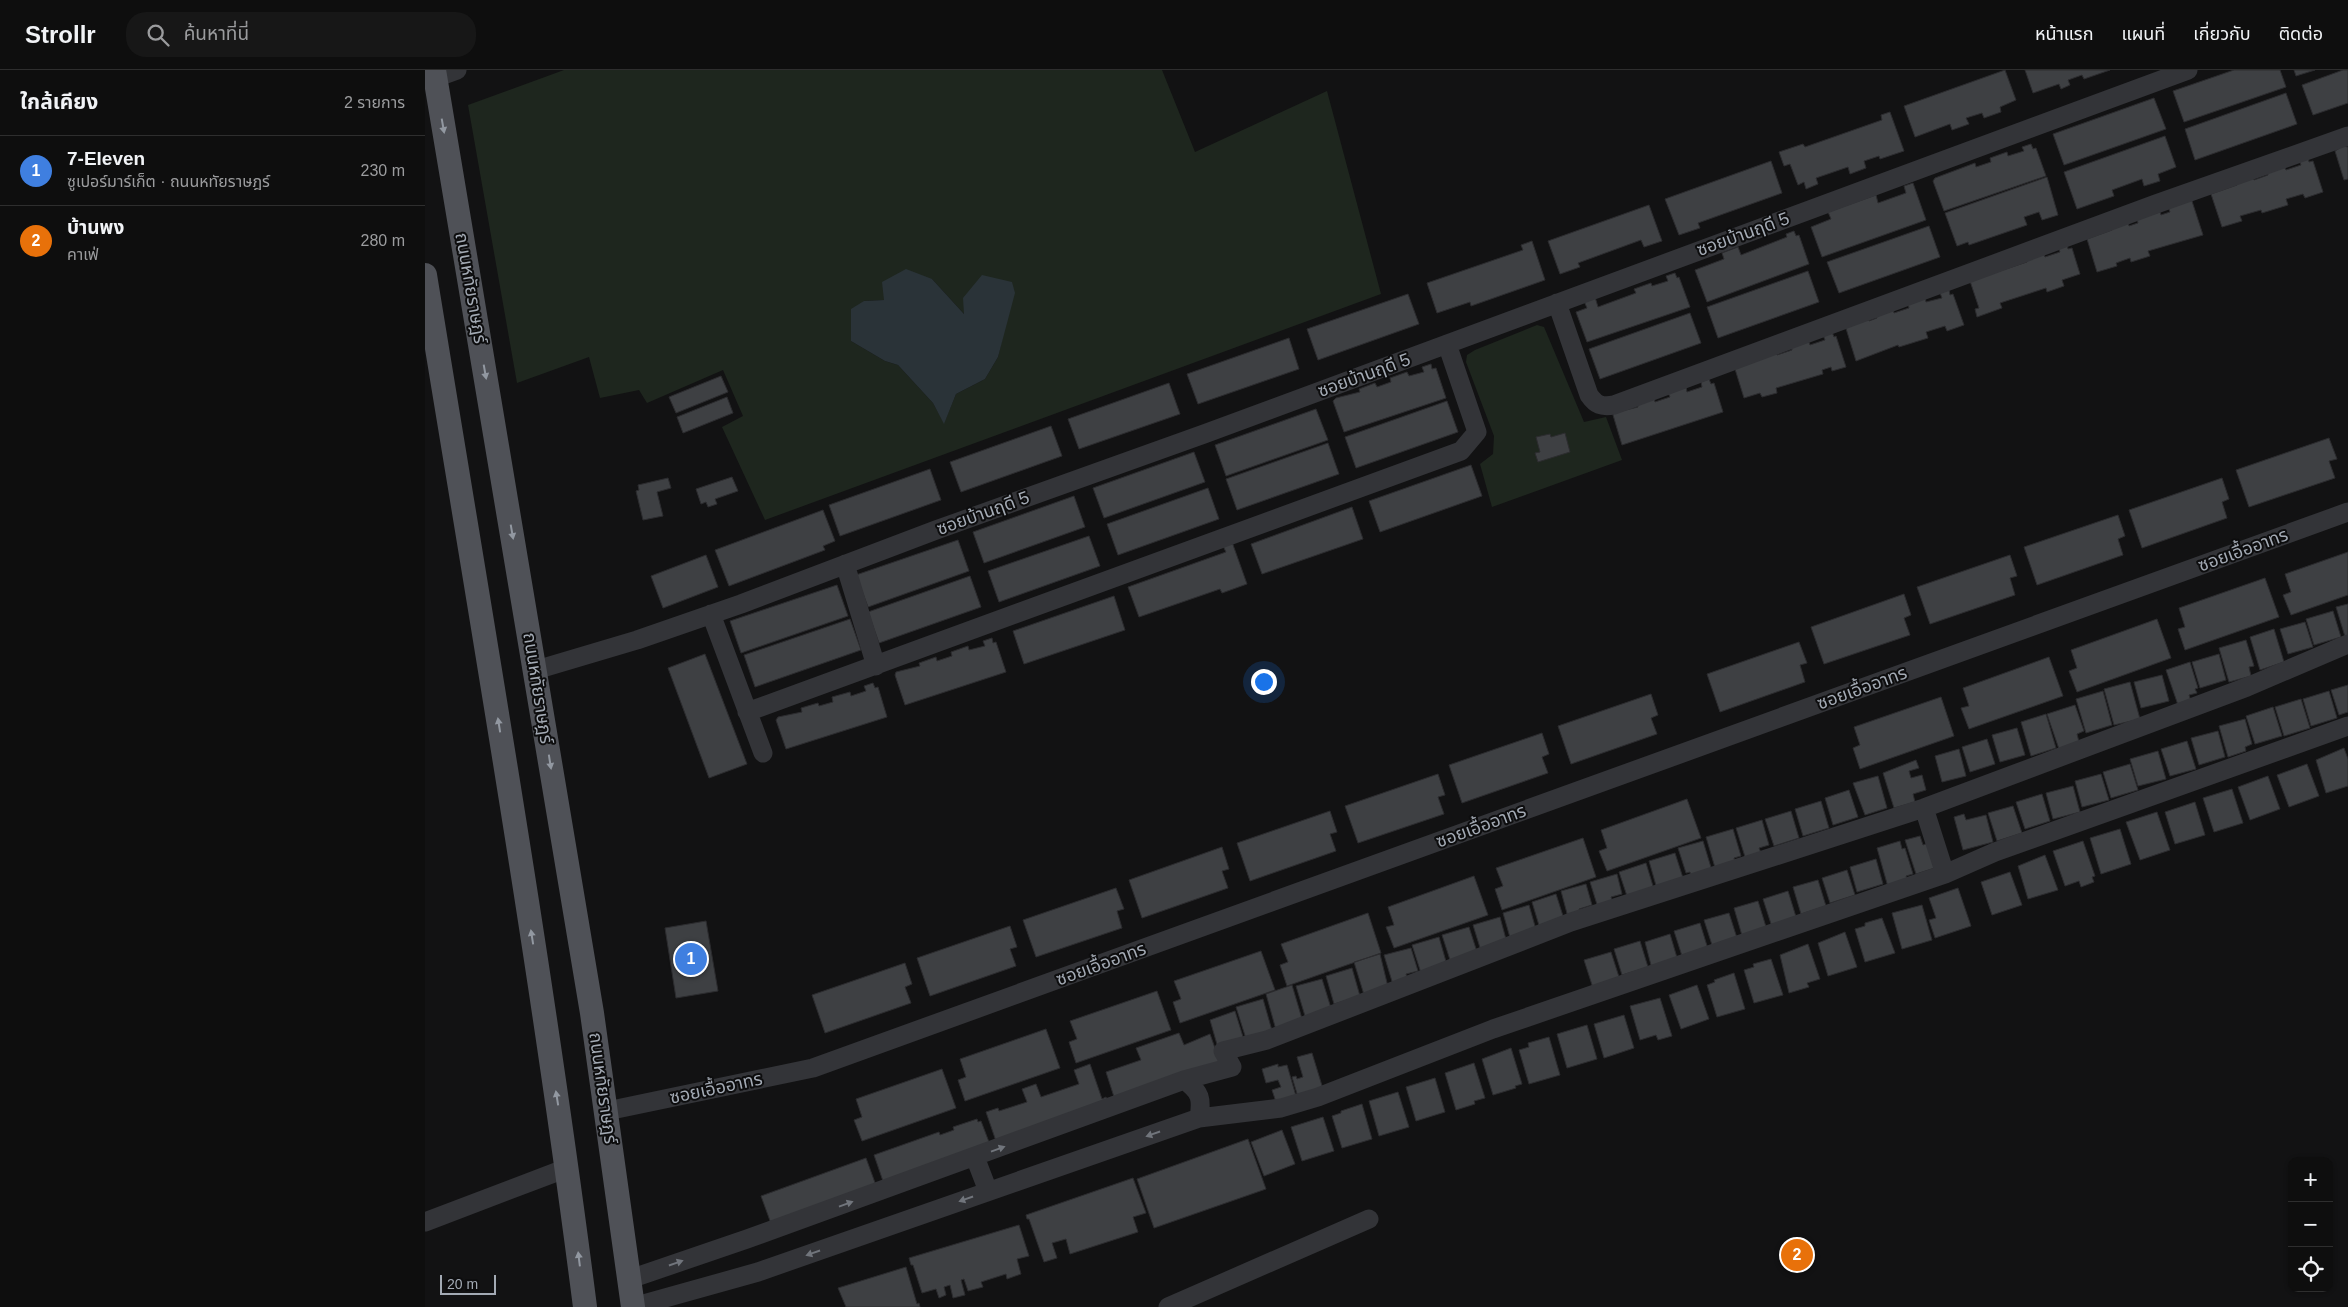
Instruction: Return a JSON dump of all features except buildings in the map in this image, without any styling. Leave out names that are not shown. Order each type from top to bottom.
[{"type":"main road","name":"ถนนหทัยราษฎร์","points":[[431,76],[536,670],[607,1111],[633,1307]]},
{"type":"main road","points":[[425,275],[489,656],[567,1168],[585,1307]]},
{"type":"street","points":[[431,76],[457,70]]},
{"type":"street","name":"ซอยบ้านฤดี 5","points":[[536,670],[637,640],[711,614],[2189,70]]},
{"type":"street","points":[[1557,303],[1589,395],[1595,404],[1604,406],[1614,405],[2147,208],[2348,136]]},
{"type":"street","points":[[747,712],[1461,451],[1477,432],[1447,344]]},
{"type":"street","name":"ซอยเอื้ออาทร","points":[[607,1111],[813,1068],[2348,512]]},
{"type":"street","points":[[845,564],[876,666]]},
{"type":"street","points":[[711,614],[763,754]]},
{"type":"street","points":[[629,1279],[975,1157],[1184,1080],[1231,1068],[1223,1051],[1267,1040],[1571,922],[1924,808],[2247,687],[2348,644]]},
{"type":"street","points":[[633,1307],[758,1272],[1199,1118],[1281,1108],[1318,1097],[1493,1029],[1945,874],[1995,852],[2348,726]]},
{"type":"street","points":[[1924,808],[1945,874]]},
{"type":"street","points":[[1184,1080],[1195,1088],[1201,1102],[1199,1118]]},
{"type":"street","points":[[975,1157],[988,1191]]},
{"type":"street","points":[[425,1222],[567,1168]]},
{"type":"street","points":[[1168,1307],[1369,1219]]},
{"type":"shaded area","points":[[564,70],[1162,70],[1195,152],[1327,91],[1381,294],[765,520],[722,427],[743,416],[723,370],[647,403],[639,390],[600,398],[589,357],[517,383],[468,105]],"holes":[[[932,279],[965,315],[1005,327],[998,357],[985,379],[956,394],[944,423],[933,403],[898,365],[885,361],[851,341],[864,301],[885,300]]]},
{"type":"shaded area","points":[[906,269],[932,279],[964,314],[963,298],[982,275],[1012,282],[1015,293],[998,357],[985,379],[956,394],[944,424],[933,403],[898,365],[885,361],[851,341],[851,309],[864,301],[884,300],[882,282]]},
{"type":"shaded area","points":[[1537,325],[1544,327],[1584,422],[1606,417],[1622,460],[1492,507],[1480,464],[1493,454],[1494,436],[1466,362],[1467,355]]},
{"type":"place","name":"7-Eleven","points":[[691,959]]},
{"type":"place","name":"บ้านพง","points":[[1797,1255]]}]
